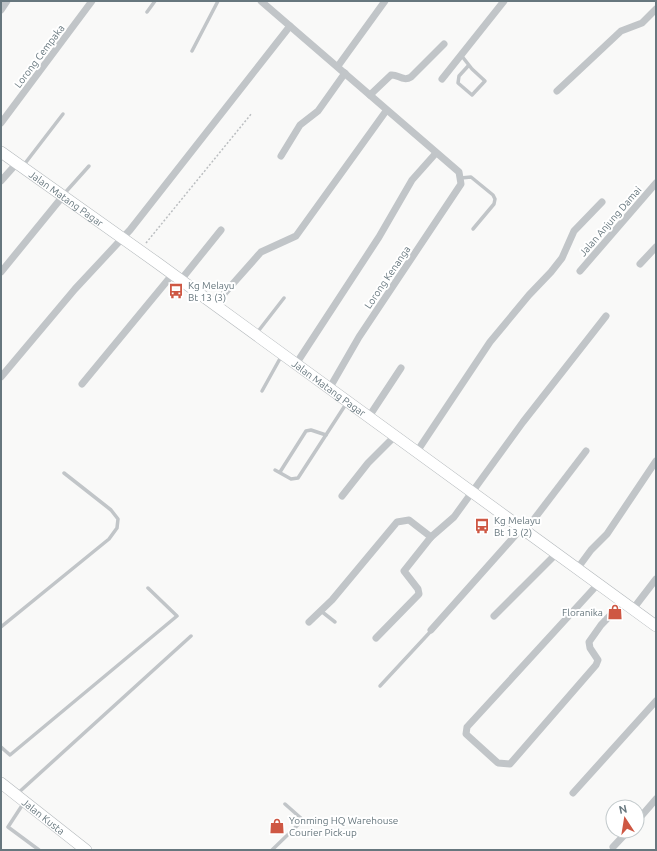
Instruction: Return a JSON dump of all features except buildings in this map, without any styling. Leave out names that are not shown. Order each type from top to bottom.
[{"type":"main road","name":"Jalan Matang Pagar","points":[[1,152],[140,251],[296,364],[347,403],[656,626]]},
{"type":"main road","name":"Jalan Kusta","points":[[1,783],[86,850]]},
{"type":"street","points":[[1,10],[8,1]]},
{"type":"street","name":"Lorong Cempaka","points":[[1,123],[92,1]]},
{"type":"street","points":[[261,1],[338,66],[386,111],[459,172],[461,178]]},
{"type":"street","points":[[338,66],[385,1]]},
{"type":"street","points":[[442,79],[504,1]]},
{"type":"street","points":[[557,90],[621,31],[642,24],[656,9]]},
{"type":"street","points":[[1,377],[74,289],[130,230],[290,26]]},
{"type":"street","points":[[370,95],[391,75],[405,79],[411,77],[444,44]]},
{"type":"street","points":[[281,156],[300,125],[318,111],[345,73]]},
{"type":"street","points":[[214,305],[261,252],[296,236],[386,111]]},
{"type":"street","points":[[296,364],[379,237],[412,180],[436,153]]},
{"type":"street","points":[[1,181],[20,165]]},
{"type":"street","name":"Lorong Kenanga","points":[[329,389],[359,337],[462,184],[461,178]]},
{"type":"street","name":"Jalan Anjung Damai","points":[[580,271],[656,183]]},
{"type":"street","points":[[1,272],[63,196]]},
{"type":"street","points":[[416,453],[490,342],[529,295],[551,272],[562,258],[574,231],[602,202]]},
{"type":"street","points":[[82,384],[176,278],[221,230]]},
{"type":"street","points":[[640,264],[656,247]]},
{"type":"street","points":[[376,638],[419,594],[418,589],[404,571],[431,538],[454,517],[528,416],[606,316]]},
{"type":"street","points":[[368,418],[401,368]]},
{"type":"street","points":[[342,496],[368,463],[394,437]]},
{"type":"street","points":[[431,630],[523,530],[586,451]]},
{"type":"street","points":[[577,569],[591,550],[607,534],[656,461]]},
{"type":"street","points":[[309,622],[332,600],[397,522],[409,520],[431,538]]},
{"type":"street","points":[[494,616],[556,554]]},
{"type":"street","points":[[633,609],[656,579]]},
{"type":"street","points":[[598,584],[467,727],[466,734],[498,763],[510,764],[596,666],[598,660],[590,648],[589,642],[601,625],[623,602]]},
{"type":"street","points":[[573,793],[656,701]]},
{"type":"street","points":[[645,812],[656,799]]},
{"type":"street","points":[[613,847],[620,839]]},
{"type":"lane","points":[[147,12],[155,1]]},
{"type":"lane","points":[[192,51],[218,1]]},
{"type":"lane","points":[[461,55],[485,81],[472,95],[458,83],[459,76],[469,65]]},
{"type":"lane","points":[[20,165],[63,114]]},
{"type":"lane","points":[[63,196],[89,166]]},
{"type":"lane","points":[[461,178],[471,177],[493,195],[495,199],[494,204],[473,229]]},
{"type":"lane","points":[[256,335],[284,298]]},
{"type":"lane","points":[[262,391],[282,354]]},
{"type":"lane","points":[[275,470],[291,479],[298,478],[347,403]]},
{"type":"lane","points":[[280,472],[306,431],[311,430],[326,435]]},
{"type":"lane","points":[[1,626],[109,539],[117,528],[118,518],[111,510],[64,473]]},
{"type":"lane","points":[[1,747],[10,755],[177,616],[148,588]]},
{"type":"lane","points":[[321,611],[334,622]]},
{"type":"lane","points":[[380,686],[431,630]]},
{"type":"lane","points":[[39,850],[8,827],[20,798],[191,636]]},
{"type":"lane","points":[[272,850],[303,820],[285,804]]},
{"type":"path","points":[[140,251],[252,113]]},
{"type":"place","name":"Kg Melayu Bt 13 (3)","points":[[176,291]]},
{"type":"place","name":"Kg Melayu Bt 13 (2)","points":[[482,526]]},
{"type":"place","name":"Floranika","points":[[615,612]]},
{"type":"place","name":"Yonming HQ Warehouse Courier Pick-up","points":[[277,826]]}]
